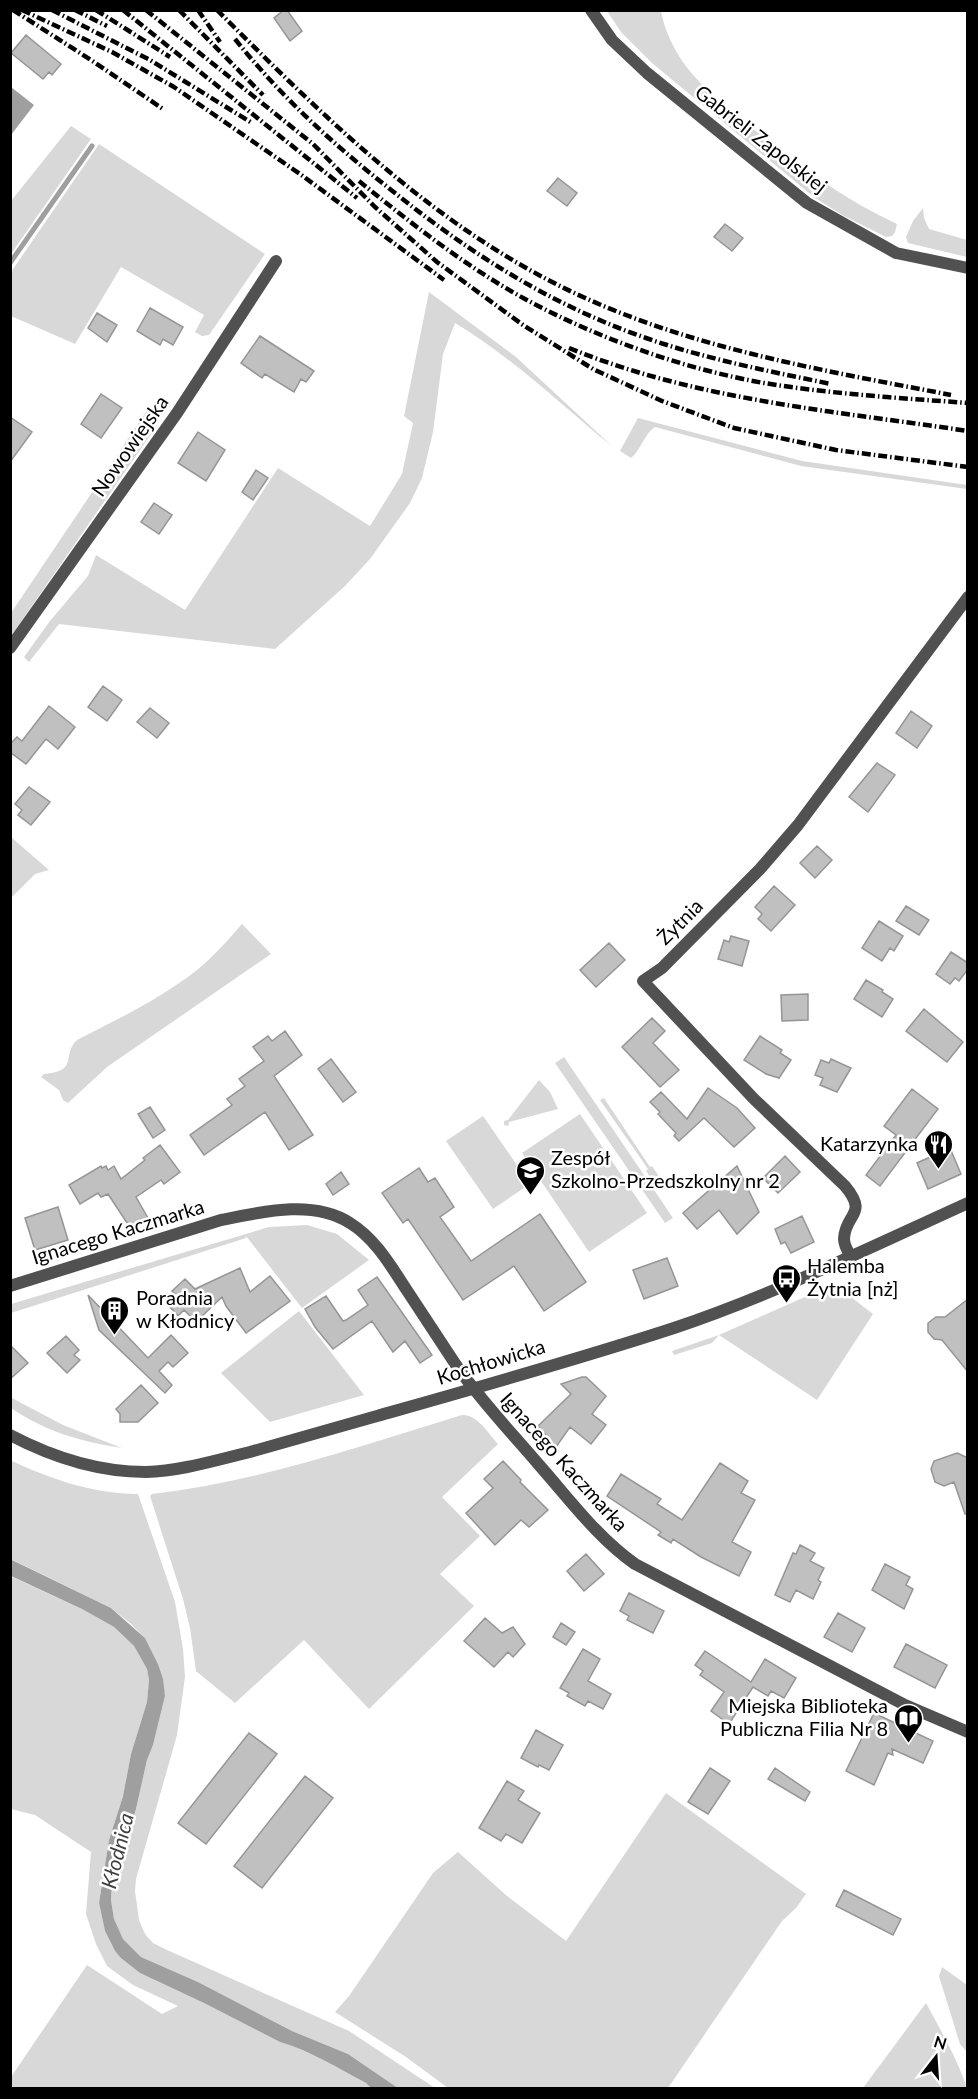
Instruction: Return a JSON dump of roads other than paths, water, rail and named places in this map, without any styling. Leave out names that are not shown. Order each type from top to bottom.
[{"type":"street","name":"Gabrieli Zapolskiej","points":[[591,10],[612,40],[647,73],[807,203],[896,253],[968,268]]},
{"type":"street","name":"Nowowiejska","points":[[10,648],[177,413],[276,261]]},
{"type":"street","name":"Żytnia","points":[[851,1257],[844,1242],[856,1206],[855,1198],[754,1099],[643,981],[662,968],[760,869],[798,825],[968,597]]},
{"type":"street","name":"Kochłowicka","points":[[10,1435],[40,1451],[75,1462],[124,1471],[149,1472],[202,1464],[472,1389],[673,1328],[761,1295],[851,1257],[968,1203]]},
{"type":"street","name":"Ignacego Kaczmarka","points":[[10,1286],[221,1220],[255,1213],[305,1209],[324,1212],[349,1222],[368,1237],[391,1266],[472,1389],[593,1528],[620,1554],[635,1564],[905,1705],[968,1732]]},
{"type":"water","points":[[11,87],[34,105],[11,135]]},
{"type":"water","name":"Kłodnica","points":[[10,1559],[111,1608],[145,1638],[163,1679],[165,1696],[153,1745],[147,1760],[136,1809],[112,1884],[111,1900],[114,1919],[123,1939],[141,1957],[198,1982],[292,2031],[348,2054],[398,2088],[371,2088],[366,2083],[313,2055],[280,2042],[140,1973],[115,1951],[105,1931],[99,1903],[109,1840],[123,1796],[131,1754],[147,1702],[149,1680],[147,1669],[134,1646],[114,1627],[82,1609],[11,1576]]},
{"type":"waterway","points":[[10,263],[92,146]]},
{"type":"railway","points":[[13,10],[163,109]]},
{"type":"railway","points":[[22,10],[112,52],[174,87],[300,174],[444,280]]},
{"type":"railway","points":[[52,10],[150,60],[252,123]]},
{"type":"railway","points":[[75,10],[107,26]]},
{"type":"railway","points":[[96,10],[170,57]]},
{"type":"railway","points":[[123,10],[357,198]]},
{"type":"railway","points":[[146,10],[313,144],[375,207],[437,262],[523,325],[593,369],[662,401],[734,428],[836,450],[968,467]]},
{"type":"railway","points":[[179,10],[263,95]]},
{"type":"railway","points":[[198,10],[220,42]]},
{"type":"railway","points":[[217,10],[300,92],[388,170],[433,207],[531,271],[583,297],[627,315],[718,345],[764,357],[951,395]]},
{"type":"railway","points":[[235,39],[272,82],[351,157],[453,237],[514,276],[578,310],[646,338],[714,358],[831,384]]},
{"type":"railway","points":[[359,181],[439,244],[481,273],[525,299],[611,339],[672,361],[764,383],[840,393],[968,403]]},
{"type":"railway","points":[[569,348],[617,366],[716,392],[816,410],[968,431]]},
{"type":"place","name":"Katarzynka","points":[[939,1170]]},
{"type":"place","name":"Zespół Szkolno-Przedszkolny nr 2","points":[[530,1196]]},
{"type":"place","name":"Halemba Żytnia [nż]","points":[[786,1304]]},
{"type":"place","name":"Poradnia w Kłodnicy","points":[[115,1336]]},
{"type":"place","name":"Miejska Biblioteka Publiczna Filia Nr 8","points":[[909,1744]]}]
